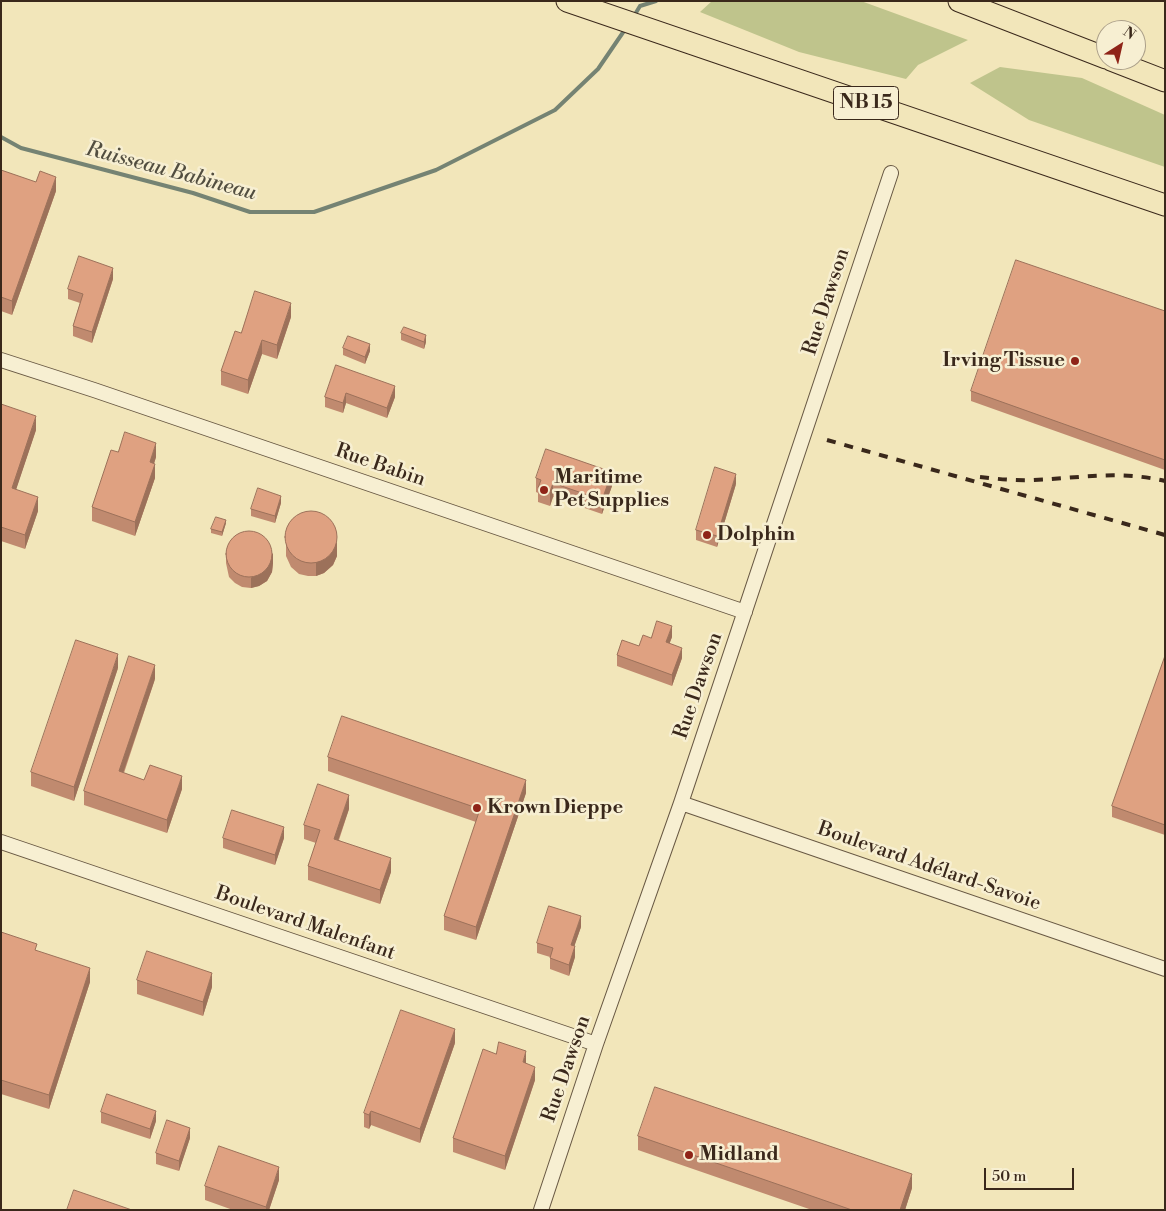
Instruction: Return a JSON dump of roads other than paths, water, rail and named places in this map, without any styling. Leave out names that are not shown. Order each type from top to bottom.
[{"type":"highway","name":"NB 15","points":[[567,1],[1165,205]]},
{"type":"highway","points":[[959,1],[1096,54]]},
{"type":"highway","points":[[1137,70],[1165,81]]},
{"type":"street","name":"Rue Dawson","points":[[541,1210],[596,1044],[681,803],[891,174]]},
{"type":"street","name":"Rue Babin","points":[[1,360],[745,612]]},
{"type":"street","name":"Boulevard Adélard-Savoie","points":[[681,803],[1165,969]]},
{"type":"street","name":"Boulevard Malenfant","points":[[1,842],[596,1044]]},
{"type":"waterway","name":"Ruisseau Babineau","points":[[634,16],[640,6],[656,1]]},
{"type":"waterway","name":"Ruisseau Babineau","points":[[1,137],[21,148],[193,193],[250,212],[314,212],[436,170],[555,110],[598,69],[626,28]]},
{"type":"railway","points":[[827,440],[1165,535]]},
{"type":"railway","points":[[980,477],[1027,480],[1115,475],[1165,481]]},
{"type":"place","name":"Irving Tissue","points":[[1075,361]]},
{"type":"place","name":"Maritime Pet Supplies","points":[[544,490]]},
{"type":"place","name":"Dolphin","points":[[707,535]]},
{"type":"place","name":"Krown Dieppe","points":[[477,808]]},
{"type":"place","name":"Midland","points":[[689,1155]]}]
